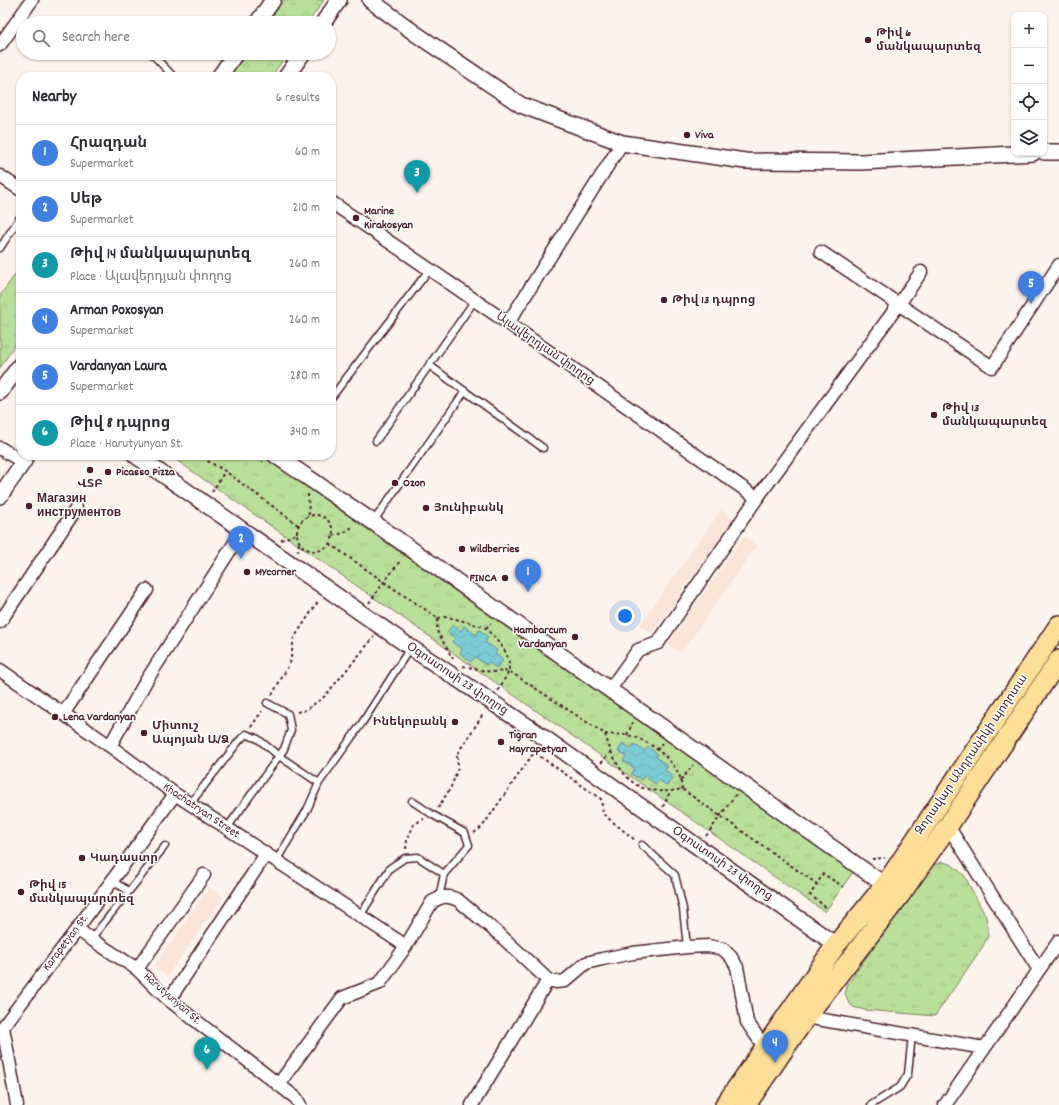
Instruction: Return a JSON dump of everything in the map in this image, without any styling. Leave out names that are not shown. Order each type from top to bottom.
[{"type":"main road","name":"Զորավար Անդրանիկի պողոտա","points":[[746,1105],[806,1017],[853,957],[892,890],[1059,625]]},
{"type":"main road","name":"Զորավար Անդրանիկի պողոտա","points":[[725,1105],[836,945],[892,890],[948,826],[1059,660]]},
{"type":"main road","points":[[836,945],[853,957]]},
{"type":"street","points":[[21,16],[32,0]]},
{"type":"street","points":[[262,16],[273,0]]},
{"type":"street","points":[[328,16],[339,0]]},
{"type":"street","points":[[370,0],[416,34],[521,105],[622,143],[745,161],[861,162],[1011,154]]},
{"type":"street","points":[[0,45],[16,22]]},
{"type":"street","points":[[223,72],[231,60]]},
{"type":"street","points":[[290,72],[298,60]]},
{"type":"street","points":[[508,323],[622,143]]},
{"type":"street","points":[[1047,152],[1059,152]]},
{"type":"street","points":[[0,176],[16,187]]},
{"type":"street","name":"Ալավերդյան փողոց","points":[[336,205],[475,300],[758,498]]},
{"type":"street","points":[[821,252],[992,367],[1059,265]]},
{"type":"street","points":[[610,689],[638,650],[658,643],[758,498],[921,272]]},
{"type":"street","points":[[0,392],[16,371]]},
{"type":"street","points":[[0,448],[16,455]]},
{"type":"street","points":[[0,496],[24,460]]},
{"type":"street","name":"Օգոստոսի 23 փողոց","points":[[142,460],[410,648],[539,734],[836,945]]},
{"type":"street","points":[[282,460],[610,689],[892,890]]},
{"type":"street","points":[[0,622],[76,509]]},
{"type":"street","points":[[110,746],[146,681],[243,530]]},
{"type":"street","points":[[63,714],[147,590]]},
{"type":"street","name":"Khachatryan Street","points":[[1,672],[110,746],[175,794],[406,946]]},
{"type":"street","name":"Karapetyan St.","points":[[17,1105],[3,1027],[77,929],[175,794]]},
{"type":"street","points":[[948,826],[1039,970]]},
{"type":"street","points":[[169,1000],[271,858]]},
{"type":"street","points":[[138,969],[204,875]]},
{"type":"street","points":[[278,1085],[342,998],[380,983],[406,946],[432,902],[439,898],[451,897],[458,900],[500,935],[548,980],[556,982],[565,980],[586,963],[602,959],[633,953],[687,947],[708,946],[723,949],[731,957],[737,967],[747,1022],[765,1048]]},
{"type":"street","name":"Harutyunyan St.","points":[[77,929],[138,969],[169,1000],[296,1098],[300,1105]]},
{"type":"street","points":[[946,1105],[1059,941]]},
{"type":"street","points":[[472,1105],[548,980]]},
{"type":"street","points":[[806,1017],[984,1048]]},
{"type":"lane","points":[[158,60],[169,72]]},
{"type":"lane","points":[[0,248],[16,224]]},
{"type":"lane","points":[[336,391],[429,270]]},
{"type":"lane","points":[[376,441],[475,300]]},
{"type":"lane","points":[[429,365],[543,448]]},
{"type":"lane","points":[[373,522],[465,391]]},
{"type":"lane","points":[[271,858],[307,810],[319,783],[362,723],[410,648]]},
{"type":"lane","points":[[227,828],[284,749],[291,730],[288,714],[267,703]]},
{"type":"lane","points":[[190,804],[246,734],[258,739],[279,756],[319,783]]},
{"type":"lane","points":[[412,801],[465,833],[469,845],[444,874],[439,898]]},
{"type":"lane","points":[[642,845],[675,875],[687,947]]},
{"type":"lane","points":[[91,939],[165,846]]},
{"type":"lane","points":[[360,916],[390,868],[405,858],[418,857],[444,874]]},
{"type":"lane","points":[[112,881],[129,891]]},
{"type":"lane","points":[[871,1105],[900,1087],[908,1074],[912,1035]]},
{"type":"path","points":[[206,460],[225,471],[298,525]]},
{"type":"path","points":[[211,494],[225,471]]},
{"type":"path","points":[[308,494],[309,516]]},
{"type":"path","points":[[317,515],[326,518],[331,524],[333,532],[330,544],[323,550],[314,552],[305,549],[297,538],[298,525],[309,516],[317,515]]},
{"type":"path","points":[[333,536],[343,533],[354,526]]},
{"type":"path","points":[[330,544],[438,618],[447,617],[486,628],[504,649],[509,660],[509,671],[491,702],[457,754],[458,768],[451,787],[433,815],[414,824],[407,840],[405,858]]},
{"type":"path","points":[[362,614],[384,582],[402,560]]},
{"type":"path","points":[[246,734],[267,703],[290,663],[294,638],[326,589]]},
{"type":"path","points":[[438,618],[437,631],[453,659],[458,662]]},
{"type":"path","points":[[486,628],[491,623]]},
{"type":"path","points":[[288,714],[306,710],[324,696],[381,627]]},
{"type":"path","points":[[463,666],[492,672],[509,671],[605,734],[627,735],[645,741],[668,759],[677,771],[681,780],[682,789],[817,884]]},
{"type":"path","points":[[627,735],[633,722]]},
{"type":"path","points":[[466,838],[482,827],[535,751],[539,734]]},
{"type":"path","points":[[605,734],[611,751],[624,775],[640,787],[658,792],[670,792],[682,789]]},
{"type":"path","points":[[658,750],[662,742]]},
{"type":"path","points":[[535,751],[538,755],[601,799],[603,814],[642,845]]},
{"type":"path","points":[[598,767],[611,751]]},
{"type":"path","points":[[681,780],[694,764]]},
{"type":"path","points":[[660,813],[670,792]]},
{"type":"path","points":[[698,847],[736,793]]},
{"type":"path","points":[[872,859],[887,857]]},
{"type":"path","points":[[827,908],[810,895],[823,874],[844,887]]},
{"type":"shaded area","points":[[721,510],[733,519],[652,633],[640,625]]},
{"type":"shaded area","points":[[744,536],[757,545],[681,653],[668,644]]},
{"type":"shaded area","points":[[209,888],[223,897],[167,976],[154,967]]},
{"type":"green space","points":[[282,0],[324,0],[313,16],[272,16]]},
{"type":"green space","points":[[241,60],[283,60],[275,72],[233,72]]},
{"type":"green space","points":[[16,273],[16,343],[0,368],[0,296]]},
{"type":"green space","points":[[176,460],[268,460],[855,869],[825,912]]},
{"type":"green space","points":[[942,862],[951,864],[964,875],[986,917],[988,936],[983,946],[935,1016],[865,1010],[853,1007],[848,1002],[845,993],[848,984],[928,867]]},
{"type":"water","points":[[453,625],[461,631],[464,626],[476,635],[479,630],[488,637],[485,642],[497,650],[495,654],[503,660],[497,668],[488,662],[486,665],[475,657],[471,662],[460,653],[462,649],[452,642],[455,638],[447,632]]},
{"type":"water","points":[[623,743],[631,749],[634,744],[644,751],[648,747],[658,754],[656,757],[668,766],[665,770],[673,776],[667,786],[659,780],[656,784],[644,776],[641,780],[631,774],[635,769],[623,761],[626,756],[618,751]]},
{"type":"place","name":"Թիվ 6 մանկապարտեզ","points":[[868,40]]},
{"type":"place","name":"Viva","points":[[687,135]]},
{"type":"place","name":"Թիվ 14 մանկապարտեզ","points":[[417,193]]},
{"type":"place","name":"Marine Kirakosyan","points":[[356,218]]},
{"type":"place","name":"Թիվ 13 դպրոց","points":[[664,300]]},
{"type":"place","name":"Vardanyan Laura","points":[[1031,304]]},
{"type":"place","name":"Թիվ 13 մանկապարտեզ","points":[[934,415]]},
{"type":"place","name":"ՎՏԲ","points":[[90,470]]},
{"type":"place","name":"Picasso Pizza","points":[[108,472]]},
{"type":"place","name":"Ozon","points":[[395,483]]},
{"type":"place","name":"Магазин инструментов","points":[[29,506]]},
{"type":"place","name":"Յունիբանկ","points":[[426,508]]},
{"type":"place","name":"Wildberries","points":[[462,549]]},
{"type":"place","name":"Սեթ","points":[[241,559]]},
{"type":"place","name":"MYcorner","points":[[247,572]]},
{"type":"place","name":"FINCA","points":[[505,578]]},
{"type":"place","name":"Հրազդան","points":[[528,592]]},
{"type":"place","name":"Hambarcum Vardanyan","points":[[575,637]]},
{"type":"place","name":"Lena Vardanyan","points":[[55,717]]},
{"type":"place","name":"Ինեկոբանկ","points":[[455,722]]},
{"type":"place","name":"Միտուշ Ապոյան Ա/Ձ","points":[[144,733]]},
{"type":"place","name":"Tigran Hayrapetyan","points":[[501,742]]},
{"type":"place","name":"Կադաստր","points":[[82,858]]},
{"type":"place","name":"Թիվ 15 մանկապարտեզ","points":[[21,892]]},
{"type":"place","name":"Arman Poxosyan","points":[[775,1063]]},
{"type":"place","name":"Թիվ 8 դպրոց","points":[[207,1070]]}]
